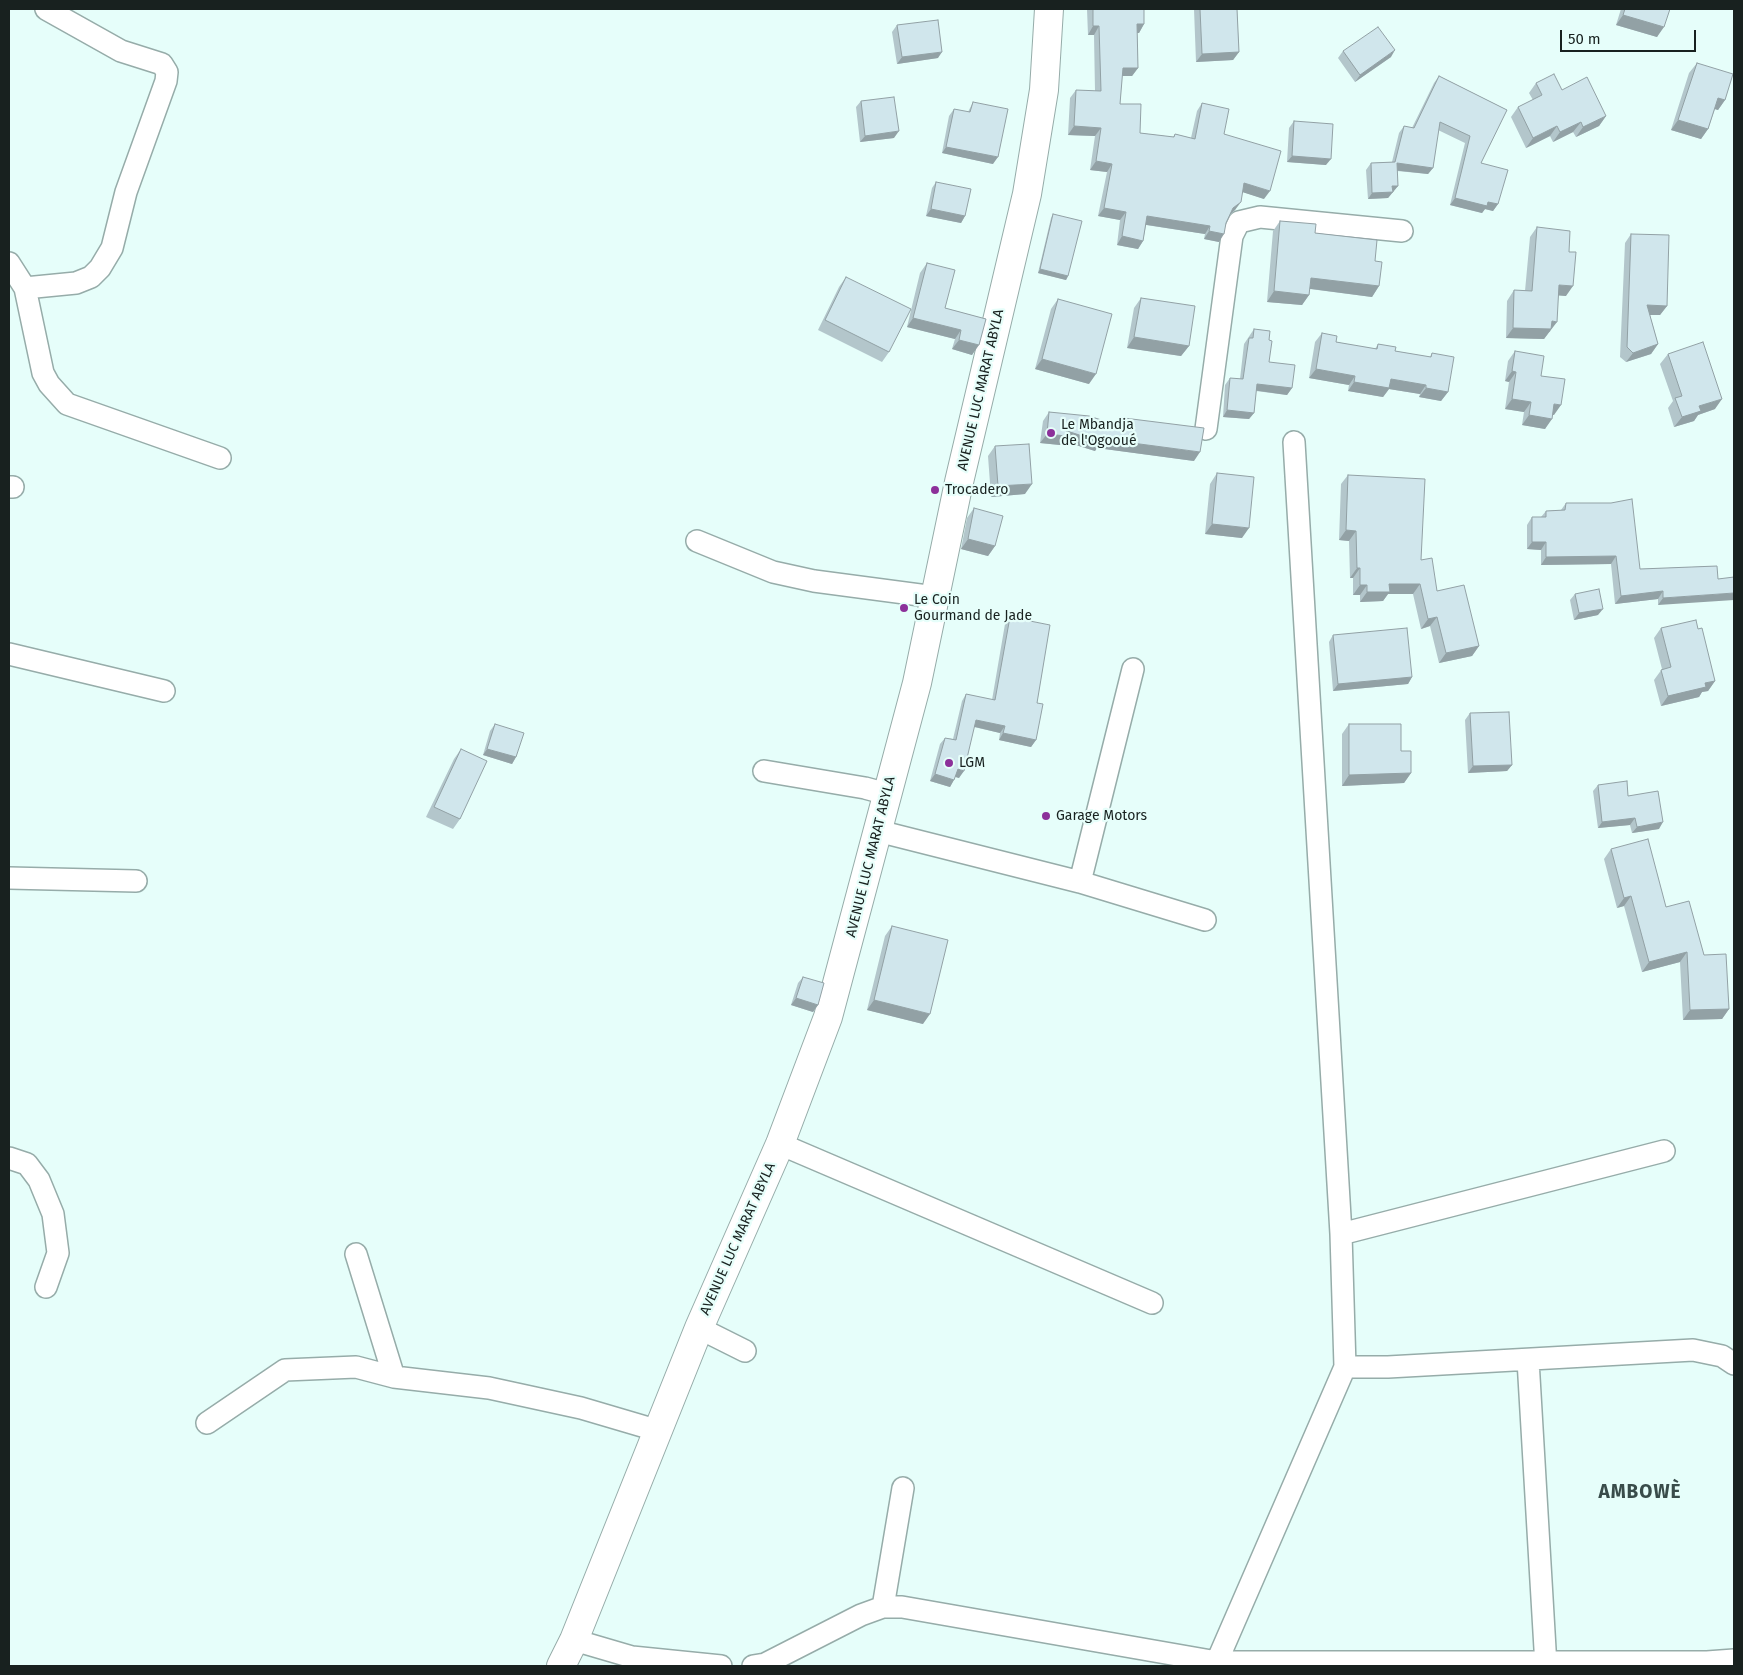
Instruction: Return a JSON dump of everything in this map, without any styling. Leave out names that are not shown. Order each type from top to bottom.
[{"type":"street","points":[[25,288],[76,283],[91,277],[100,268],[112,248],[126,192],[167,72],[162,64],[121,52],[46,9]]},
{"type":"street","name":"AVENUE LUC MARAT ABYLA","points":[[561,1666],[574,1640],[698,1328],[780,1144],[828,1017],[917,683],[959,482],[1027,194],[1044,90],[1049,9]]},
{"type":"street","points":[[1206,429],[1232,236],[1240,222],[1260,217],[1402,231]]},
{"type":"street","points":[[9,263],[25,288],[43,373],[67,404],[220,458]]},
{"type":"street","points":[[1216,1664],[1345,1367],[1341,1234],[1294,442]]},
{"type":"street","points":[[697,541],[773,572],[814,581],[934,596]]},
{"type":"street","points":[[9,654],[164,691]]},
{"type":"street","points":[[1080,882],[1133,669]]},
{"type":"street","points":[[764,771],[865,788],[888,794]]},
{"type":"street","points":[[878,831],[1080,882],[1205,920]]},
{"type":"street","points":[[9,878],[136,881]]},
{"type":"street","points":[[780,1144],[1152,1303]]},
{"type":"street","points":[[1341,1234],[1664,1151]]},
{"type":"street","points":[[9,1158],[27,1164],[39,1180],[53,1214],[58,1253],[46,1287]]},
{"type":"street","points":[[356,1254],[394,1377]]},
{"type":"street","points":[[698,1328],[745,1351]]},
{"type":"street","points":[[1345,1367],[1528,1360],[1693,1350],[1722,1356],[1734,1364]]},
{"type":"street","points":[[1528,1360],[1546,1664]]},
{"type":"street","points":[[207,1423],[285,1370],[356,1367],[394,1377],[489,1388],[582,1408],[659,1430]]},
{"type":"street","points":[[883,1607],[903,1488]]},
{"type":"street","points":[[753,1666],[765,1664],[861,1615],[883,1607],[902,1607],[1216,1664],[1707,1664],[1734,1660]]},
{"type":"street","points":[[574,1640],[632,1657],[721,1666]]},
{"type":"building","points":[[1093,9],[1144,9],[1144,24],[1137,24],[1138,68],[1123,68],[1120,104],[1141,104],[1140,133],[1174,137],[1175,134],[1195,139],[1202,103],[1229,109],[1224,134],[1281,151],[1270,191],[1244,183],[1241,202],[1233,208],[1226,223],[1224,234],[1209,231],[1210,226],[1147,216],[1143,241],[1122,236],[1126,212],[1104,208],[1112,164],[1096,161],[1101,128],[1074,126],[1076,90],[1101,91],[1099,26],[1093,26]]},
{"type":"building","points":[[1200,9],[1237,9],[1239,52],[1202,54]]},
{"type":"building","points":[[1625,9],[1670,9],[1664,27],[1623,15]]},
{"type":"building","points":[[938,20],[942,52],[902,57],[897,25]]},
{"type":"building","points":[[1378,27],[1395,50],[1360,75],[1343,51]]},
{"type":"building","points":[[1697,63],[1733,74],[1725,100],[1718,98],[1708,129],[1678,120]]},
{"type":"building","points":[[1554,74],[1562,90],[1587,77],[1606,116],[1583,127],[1581,122],[1560,132],[1557,126],[1533,138],[1518,107],[1542,95],[1536,83]]},
{"type":"building","points":[[1439,76],[1507,110],[1481,163],[1508,170],[1498,204],[1488,202],[1487,206],[1455,198],[1470,136],[1440,122],[1433,168],[1397,163],[1398,186],[1392,186],[1393,192],[1372,193],[1371,163],[1395,162],[1404,126],[1414,128]]},
{"type":"building","points":[[894,97],[899,131],[865,136],[861,101]]},
{"type":"building","points":[[973,102],[1008,109],[998,157],[946,147],[954,109],[970,112]]},
{"type":"building","points":[[1294,121],[1333,124],[1331,159],[1292,156]]},
{"type":"building","points":[[936,182],[971,189],[965,216],[931,209]]},
{"type":"building","points":[[1053,214],[1082,221],[1068,276],[1040,269]]},
{"type":"building","points":[[1280,221],[1316,224],[1315,233],[1377,240],[1375,261],[1382,262],[1379,286],[1311,278],[1309,295],[1274,291]]},
{"type":"building","points":[[1537,227],[1570,231],[1569,252],[1576,252],[1573,286],[1559,285],[1557,322],[1552,321],[1551,329],[1513,328],[1514,290],[1532,291]]},
{"type":"building","points":[[1631,234],[1669,235],[1667,306],[1647,305],[1658,344],[1633,353],[1627,347]]},
{"type":"building","points":[[927,263],[955,270],[945,308],[986,319],[979,345],[959,340],[961,330],[913,318]]},
{"type":"building","points":[[846,277],[911,309],[889,352],[825,320]]},
{"type":"building","points":[[1141,298],[1195,306],[1189,346],[1134,337]]},
{"type":"building","points":[[1058,299],[1112,314],[1096,374],[1042,359]]},
{"type":"building","points":[[1254,329],[1270,331],[1269,340],[1272,341],[1269,362],[1295,365],[1292,388],[1257,384],[1254,413],[1227,410],[1230,378],[1243,379],[1249,338],[1253,338]]},
{"type":"building","points":[[1322,333],[1337,336],[1336,342],[1377,349],[1378,344],[1396,347],[1395,351],[1431,357],[1432,353],[1454,357],[1448,392],[1426,388],[1426,385],[1391,379],[1389,388],[1354,382],[1355,376],[1316,369]]},
{"type":"building","points":[[1703,342],[1722,399],[1699,406],[1701,411],[1682,417],[1675,398],[1682,396],[1668,354]]},
{"type":"building","points":[[1515,351],[1544,356],[1541,376],[1565,379],[1561,405],[1554,404],[1552,419],[1529,415],[1531,402],[1512,399],[1516,372],[1512,371]]},
{"type":"building","points":[[1049,412],[1089,416],[1123,427],[1124,418],[1204,428],[1200,452],[1102,439],[1101,442],[1067,431],[1066,436],[1047,434]]},
{"type":"building","points":[[1029,444],[1032,484],[998,486],[995,446]]},
{"type":"building","points":[[1217,473],[1254,477],[1249,528],[1212,524]]},
{"type":"building","points":[[1348,475],[1425,479],[1421,560],[1432,558],[1437,591],[1464,585],[1479,646],[1446,653],[1437,617],[1428,619],[1420,584],[1389,584],[1390,592],[1367,592],[1367,585],[1360,585],[1360,568],[1357,568],[1356,531],[1346,530]]},
{"type":"building","points":[[1632,499],[1640,569],[1717,566],[1718,579],[1734,577],[1734,593],[1663,598],[1663,591],[1621,596],[1616,556],[1546,557],[1546,542],[1532,542],[1532,517],[1546,517],[1546,511],[1565,510],[1566,503],[1611,503]]},
{"type":"building","points":[[974,508],[1003,516],[995,546],[968,539]]},
{"type":"building","points":[[1599,589],[1603,609],[1579,613],[1575,594]]},
{"type":"building","points":[[1010,617],[1050,625],[1037,703],[1043,704],[1036,740],[1003,733],[1005,726],[976,720],[964,771],[958,769],[954,780],[935,774],[945,738],[956,740],[966,694],[995,700]]},
{"type":"building","points":[[1696,620],[1698,629],[1702,628],[1715,681],[1705,683],[1706,687],[1668,696],[1661,670],[1671,667],[1661,628]]},
{"type":"building","points":[[1407,628],[1412,677],[1338,684],[1333,635]]},
{"type":"building","points":[[1509,712],[1512,765],[1473,766],[1470,713]]},
{"type":"building","points":[[495,724],[524,733],[516,757],[487,749]]},
{"type":"building","points":[[1349,724],[1401,724],[1401,751],[1411,751],[1411,773],[1349,775]]},
{"type":"building","points":[[461,749],[487,761],[460,819],[434,807]]},
{"type":"building","points":[[1627,781],[1628,796],[1658,791],[1663,822],[1637,827],[1635,818],[1602,822],[1598,785]]},
{"type":"building","points":[[1648,839],[1666,907],[1689,901],[1704,955],[1726,954],[1729,1009],[1690,1010],[1687,952],[1649,962],[1631,896],[1624,898],[1611,849]]},
{"type":"building","points":[[892,926],[948,940],[930,1014],[874,1000]]},
{"type":"building","points":[[803,977],[824,983],[818,1005],[796,998]]},
{"type":"place","name":"Le Mbandja de l'Ogooué","points":[[1051,433]]},
{"type":"place","name":"Trocadero","points":[[935,490]]},
{"type":"place","name":"Le Coin Gourmand de Jade","points":[[904,608]]},
{"type":"place","name":"LGM","points":[[949,763]]},
{"type":"place","name":"Garage Motors","points":[[1046,816]]},
{"type":"district","name":"AMBOWÈ","points":[[1640,1493]]}]
